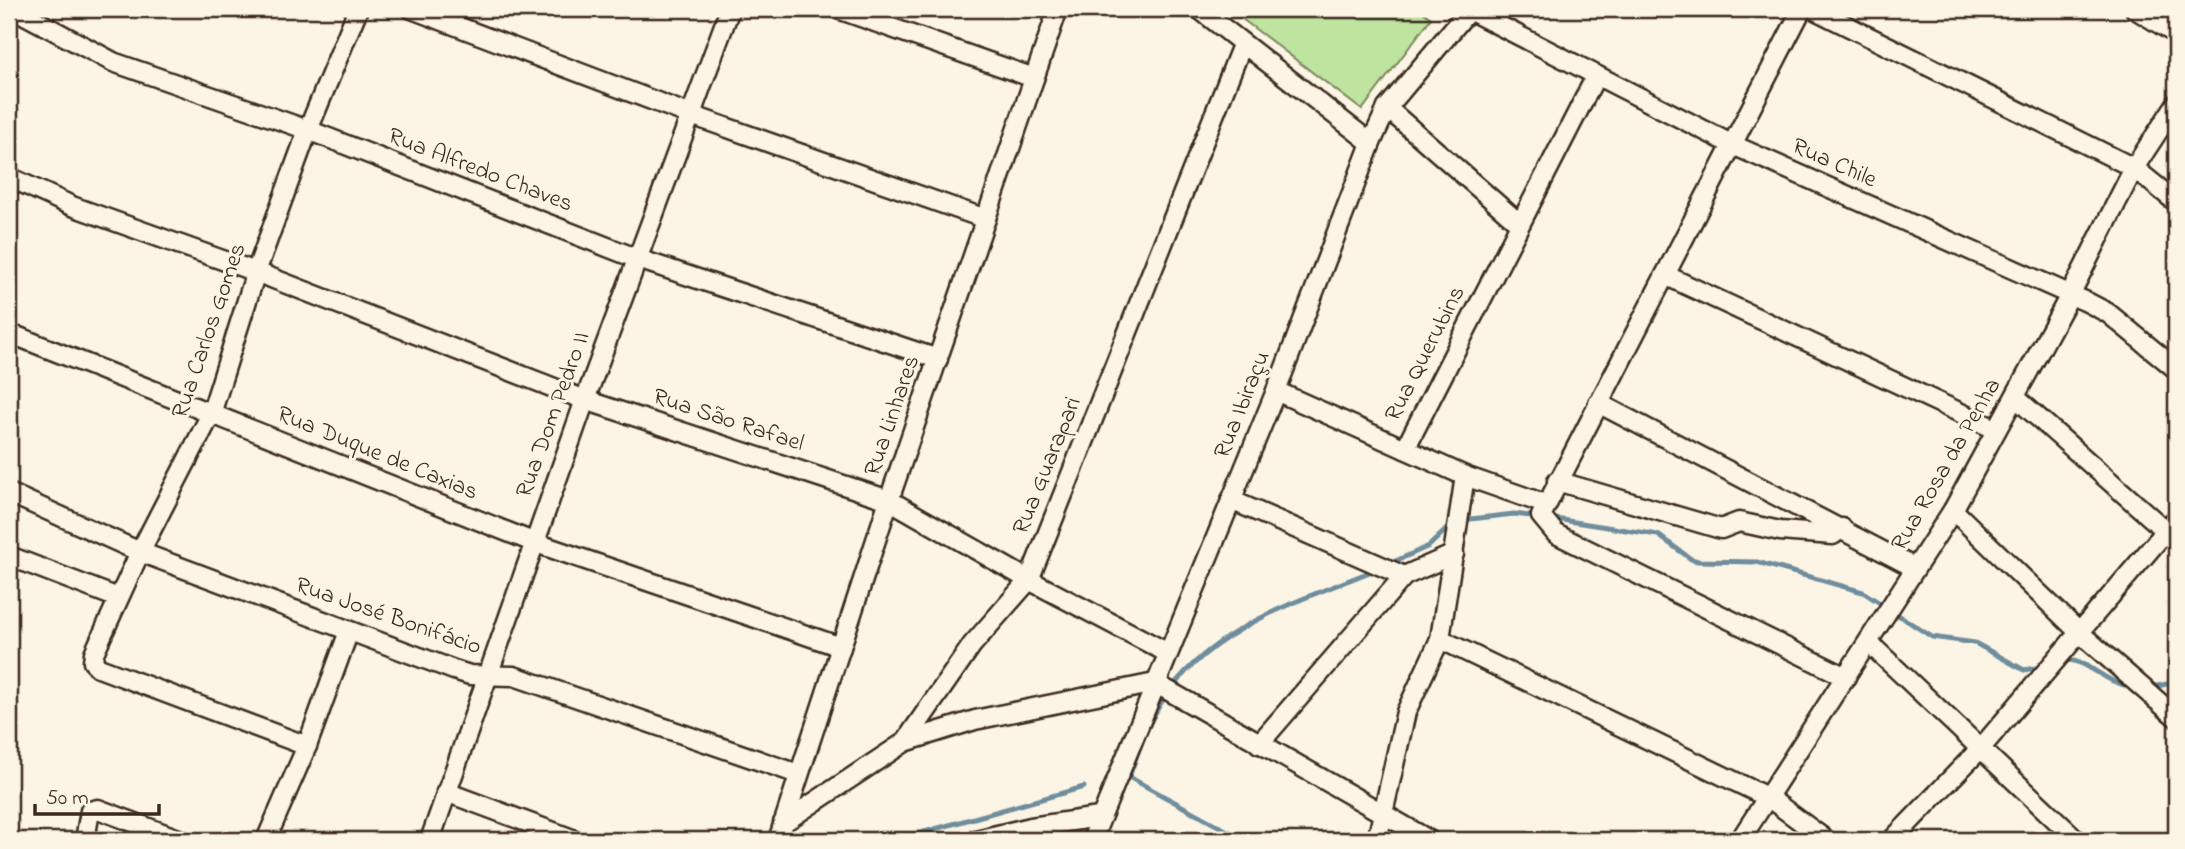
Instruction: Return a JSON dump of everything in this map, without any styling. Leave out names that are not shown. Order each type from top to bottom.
[{"type":"street","name":"Rua Alfredo Chaves","points":[[14,9],[113,62],[308,130],[638,259],[938,359]]},
{"type":"street","name":"Rua Carlos Gomes","points":[[307,746],[99,668],[93,662],[94,653],[118,598],[211,415],[256,272],[308,130],[358,9]]},
{"type":"street","points":[[412,9],[691,115],[986,219]]},
{"type":"street","name":"Rua Dom Pedro II","points":[[430,840],[533,542],[730,9]]},
{"type":"street","points":[[838,9],[1034,78]]},
{"type":"street","name":"Rua Linhares","points":[[781,832],[889,500],[1058,9]]},
{"type":"street","points":[[1199,9],[1371,143]]},
{"type":"street","name":"Rua Chile","points":[[1468,9],[1732,145],[2108,313],[2176,369]]},
{"type":"street","name":"Rua Ibiraçu","points":[[1092,840],[1099,817],[1276,391],[1371,143],[1387,108],[1468,9]]},
{"type":"street","points":[[1802,9],[1543,510],[1556,534],[1846,677]]},
{"type":"street","points":[[1813,9],[2134,168],[2176,202]]},
{"type":"street","points":[[2135,9],[2176,34]]},
{"type":"street","name":"Rua Guarapari","points":[[781,832],[905,742],[972,645],[1028,580],[1242,45]]},
{"type":"street","name":"Rua Querubins","points":[[1543,510],[1405,449],[1596,76]]},
{"type":"street","name":"Rua Rosa da Penha","points":[[1740,840],[1953,510],[2069,297],[2134,168],[2176,104]]},
{"type":"street","points":[[1387,108],[1520,224]]},
{"type":"street","name":"Rua São Rafael","points":[[9,177],[72,206],[256,272],[585,400],[889,500],[1028,580],[1168,653]]},
{"type":"street","points":[[1665,275],[1995,429]]},
{"type":"street","name":"Rua Duque de Caxias","points":[[19,337],[533,542],[841,647]]},
{"type":"street","points":[[1276,391],[1405,449]]},
{"type":"street","points":[[1892,840],[1981,748],[2173,530],[2015,397]]},
{"type":"street","points":[[1598,403],[1915,568]]},
{"type":"street","points":[[1377,840],[1406,712],[1440,639],[1465,477]]},
{"type":"street","points":[[1557,481],[1721,529],[1739,522],[1780,531],[1833,535],[1842,528]]},
{"type":"street","name":"Rua José Bonifácio","points":[[9,493],[140,552],[454,670],[488,676],[514,676],[798,774]]},
{"type":"street","points":[[1231,500],[1404,576]]},
{"type":"street","points":[[1953,510],[2081,634],[2176,717]]},
{"type":"street","points":[[1259,744],[1404,576],[1454,554]]},
{"type":"street","points":[[9,556],[118,598]]},
{"type":"street","points":[[266,840],[307,746],[349,631]]},
{"type":"street","points":[[1440,639],[1769,798],[1826,840]]},
{"type":"street","points":[[1868,643],[2077,840]]},
{"type":"street","points":[[905,742],[975,720],[1155,683],[1384,817],[1429,840]]},
{"type":"street","points":[[446,792],[575,840]]},
{"type":"street","points":[[85,840],[90,811],[98,809],[181,840]]},
{"type":"street","points":[[976,840],[1031,827],[1099,817]]},
{"type":"green space","points":[[1229,9],[1419,9],[1431,18],[1362,110]]},
{"type":"waterway","points":[[1462,520],[1514,514],[1539,517]]},
{"type":"waterway","points":[[1549,518],[1658,535],[1691,559],[1698,561],[1757,562],[1863,592],[1932,637],[1975,643],[2024,670],[2041,667]]},
{"type":"waterway","points":[[1389,564],[1429,546],[1453,523]]},
{"type":"waterway","points":[[1129,777],[1147,729],[1161,703],[1181,677],[1204,655],[1257,620],[1377,569]]},
{"type":"waterway","points":[[2064,660],[2081,663],[2112,681],[2131,686]]},
{"type":"waterway","points":[[2148,688],[2176,682]]},
{"type":"waterway","points":[[1127,776],[1244,840]]},
{"type":"waterway","points":[[896,840],[1084,787]]}]
